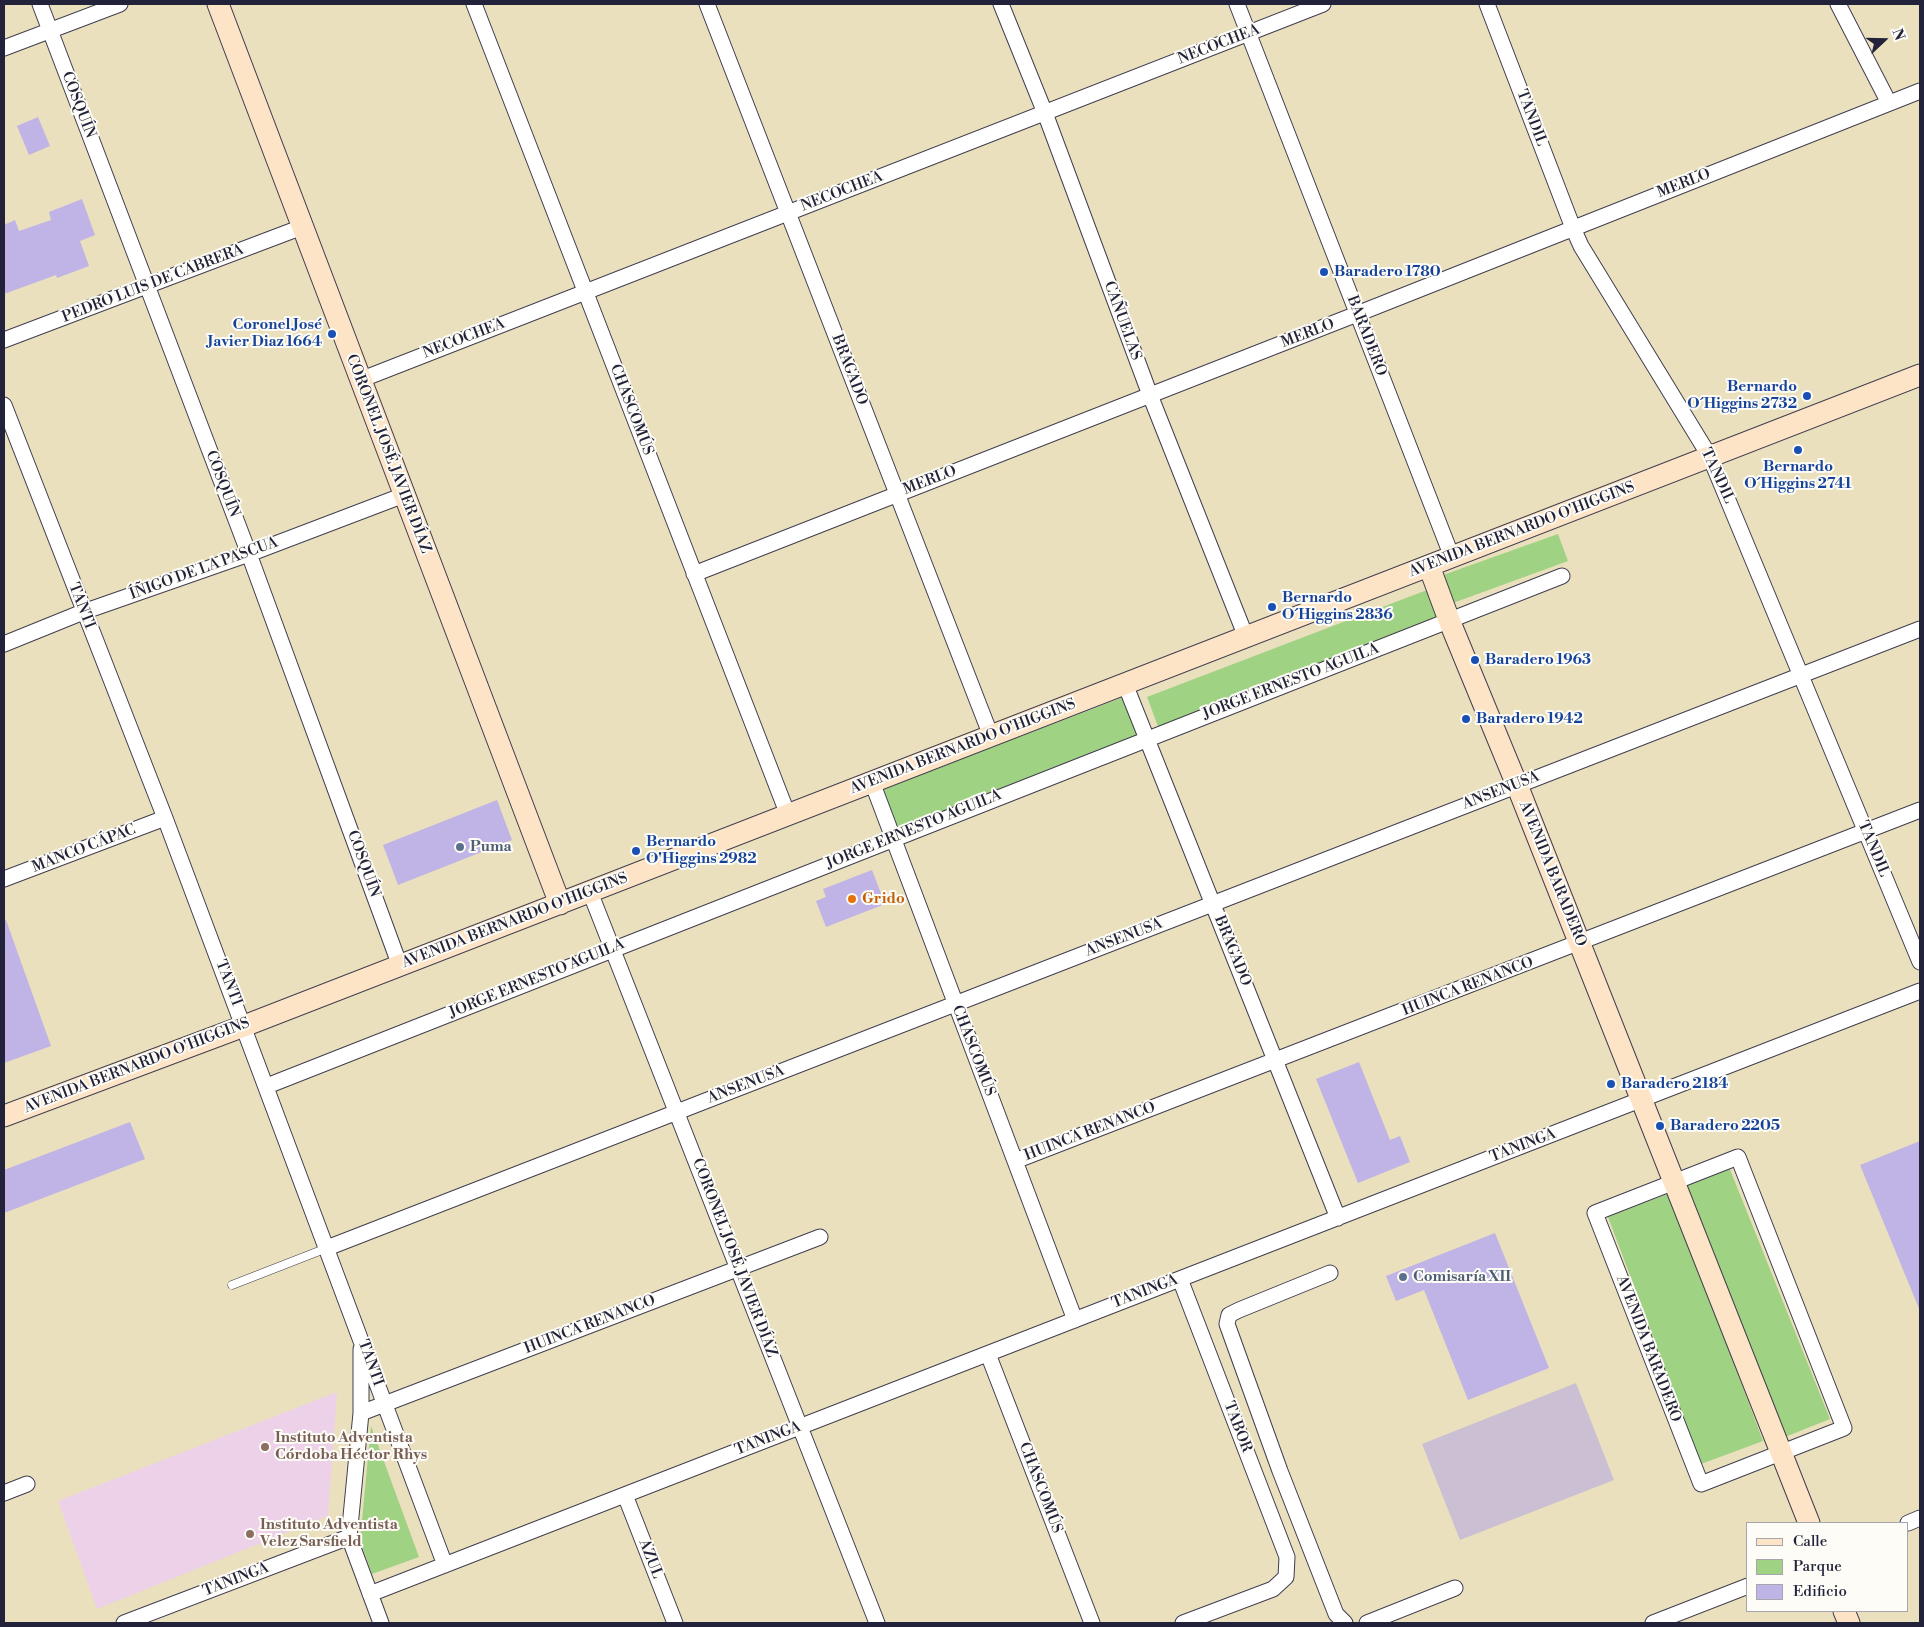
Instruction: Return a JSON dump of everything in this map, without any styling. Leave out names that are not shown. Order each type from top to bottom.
[{"type":"main road","name":"CORONEL JOSÉ JAVIER DÍAZ","points":[[218,4],[560,904]]},
{"type":"main road","name":"AVENIDA BERNARDO O'HIGGINS","points":[[4,1116],[400,966],[1920,375]]},
{"type":"main road","name":"AVENIDA BARADERO","points":[[1429,566],[1809,1522]]},
{"type":"street","name":"COSQUÍN","points":[[40,4],[249,554],[400,966]]},
{"type":"street","points":[[4,48],[120,4]]},
{"type":"street","name":"CHASCOMÚS","points":[[474,4],[788,815]]},
{"type":"street","name":"BRAGADO","points":[[707,4],[991,736]]},
{"type":"street","name":"CAÑUELAS","points":[[1000,4],[1045,113],[1150,395],[1246,637]]},
{"type":"street","name":"BARADERO","points":[[1237,4],[1452,557]]},
{"type":"street","name":"NECOCHEA","points":[[360,380],[1323,4]]},
{"type":"street","name":"TANDIL","points":[[1487,4],[1572,228],[1581,246],[1710,457],[1920,962]]},
{"type":"street","points":[[1838,4],[1889,104]]},
{"type":"street","name":"MERLO","points":[[694,574],[1920,91]]},
{"type":"street","name":"PEDRO LUIS DE CABRERA","points":[[4,340],[302,227]]},
{"type":"street","name":"TANTI","points":[[4,405],[267,1086],[445,1565]]},
{"type":"street","name":"ÍÑIGO DE LA PASCUA","points":[[4,644],[83,612],[249,554],[404,495]]},
{"type":"street","name":"JORGE ERNESTO AGUILA","points":[[267,1086],[1562,576]]},
{"type":"street","name":"ANSENUSA","points":[[327,1248],[1920,629]]},
{"type":"street","name":"BRAGADO","points":[[1125,684],[1338,1218]]},
{"type":"street","name":"CHASCOMÚS","points":[[872,782],[892,839],[1076,1320]]},
{"type":"street","name":"HUINCA RENANCO","points":[[1015,1161],[1579,944],[1920,810]]},
{"type":"street","name":"MANCO CÁPAC","points":[[4,879],[165,818]]},
{"type":"street","name":"CORONEL JOSÉ JAVIER DÍAZ","points":[[590,892],[877,1623]]},
{"type":"street","name":"TANINGA","points":[[370,1594],[1920,991]]},
{"type":"street","name":"AVENIDA BARADERO","points":[[1738,1157],[1844,1428],[1781,1453],[1701,1484],[1595,1213],[1738,1157]]},
{"type":"street","name":"HUINCA RENANCO","points":[[361,1413],[820,1237]]},
{"type":"street","points":[[1330,1273],[1229,1315],[1227,1324],[1280,1471],[1336,1614],[1345,1623]]},
{"type":"street","name":"TABOR","points":[[1180,1279],[1288,1557],[1286,1577],[1273,1589],[1183,1623]]},
{"type":"street","points":[[361,1337],[361,1413],[349,1537],[382,1623]]},
{"type":"street","name":"CHASCOMÚS","points":[[988,1354],[1092,1623]]},
{"type":"street","points":[[1258,1481],[1280,1471]]},
{"type":"street","points":[[4,1492],[27,1484]]},
{"type":"street","name":"AZUL","points":[[625,1494],[675,1623]]},
{"type":"street","name":"TANINGA","points":[[124,1623],[349,1537]]},
{"type":"street","points":[[1652,1623],[1746,1587]]},
{"type":"street","points":[[1366,1623],[1455,1588]]},
{"type":"lane","points":[[232,1285],[327,1248]]},
{"type":"shaded area","points":[[1576,1383],[1614,1480],[1460,1540],[1422,1444]]},
{"type":"shaded area","name":"Instituto Adventista Córdoba Héctor Rhys","points":[[337,1392],[328,1516],[97,1609],[58,1501]]},
{"type":"green space","points":[[1558,534],[1568,561],[1453,603],[1443,575]]},
{"type":"green space","points":[[1427,590],[1439,622],[1159,729],[1147,697]]},
{"type":"green space","points":[[1124,697],[1139,735],[895,830],[880,790]]},
{"type":"green space","points":[[1729,1167],[1830,1419],[1785,1437],[1684,1186]]},
{"type":"green space","points":[[1670,1193],[1763,1441],[1701,1464],[1608,1217]]},
{"type":"green space","points":[[371,1426],[419,1557],[372,1574],[360,1541]]},
{"type":"building","points":[[38,117],[50,146],[29,155],[17,126]]},
{"type":"building","points":[[82,199],[95,235],[80,241],[89,266],[57,278],[56,275],[4,294],[4,225],[15,220],[19,231],[51,220],[49,212]]},
{"type":"building","points":[[497,800],[512,840],[398,885],[383,845]]},
{"type":"building","name":"Grido","points":[[872,870],[885,904],[826,927],[816,901],[826,897],[823,889]]},
{"type":"building","points":[[4,920],[6,920],[51,1046],[4,1063]]},
{"type":"building","points":[[1359,1062],[1390,1140],[1400,1136],[1410,1162],[1358,1183],[1316,1079]]},
{"type":"building","points":[[130,1122],[145,1159],[4,1213],[4,1170]]},
{"type":"building","points":[[1920,1141],[1920,1311],[1860,1165]]},
{"type":"building","points":[[1495,1233],[1549,1368],[1468,1400],[1424,1290],[1396,1301],[1386,1276]]},
{"type":"place","name":"Baradero 1780","points":[[1324,272]]},
{"type":"place","name":"Coronel José Javier Diaz 1664","points":[[332,334]]},
{"type":"place","name":"Bernardo O´Higgins 2732","points":[[1807,396]]},
{"type":"place","name":"Bernardo O´Higgins 2741","points":[[1798,450]]},
{"type":"place","name":"Bernardo O´Higgins 2836","points":[[1272,607]]},
{"type":"place","name":"Baradero 1963","points":[[1475,660]]},
{"type":"place","name":"Baradero 1942","points":[[1466,719]]},
{"type":"place","name":"Puma","points":[[460,847]]},
{"type":"place","name":"Bernardo O'Higgins 2982","points":[[636,851]]},
{"type":"place","name":"Grido","points":[[852,899]]},
{"type":"place","name":"Baradero 2184","points":[[1611,1084]]},
{"type":"place","name":"Baradero 2205","points":[[1660,1126]]},
{"type":"place","name":"Comisaría XII","points":[[1403,1277]]},
{"type":"place","name":"Instituto Adventista Córdoba Héctor Rhys","points":[[265,1447]]},
{"type":"place","name":"Instituto Adventista Velez Sarsfield","points":[[250,1534]]}]
